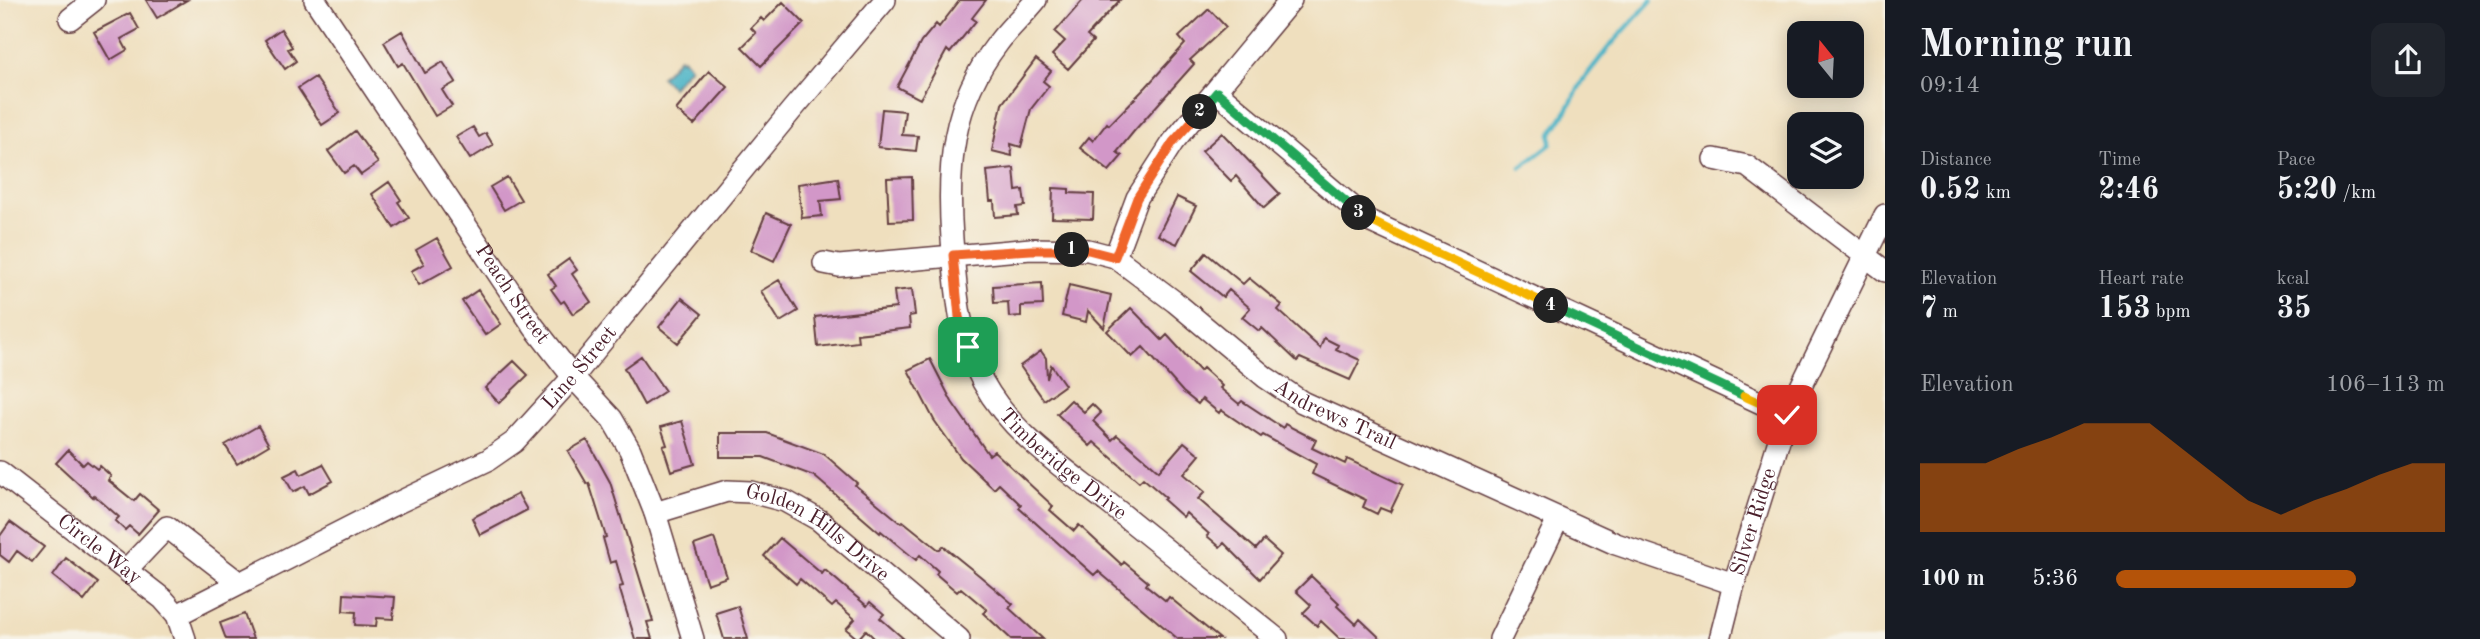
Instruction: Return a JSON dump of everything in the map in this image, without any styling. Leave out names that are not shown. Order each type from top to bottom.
[{"type":"street","points":[[71,19],[94,0]]},
{"type":"street","name":"Peach Street","points":[[315,0],[534,327],[573,377],[612,419],[630,450],[654,513],[693,639]]},
{"type":"street","name":"Line Street","points":[[177,615],[238,582],[488,460],[514,442],[573,377],[885,0]]},
{"type":"street","name":"Timberidge Drive","points":[[1036,0],[981,66],[971,85],[955,131],[951,157],[950,205],[953,255],[959,317],[968,347],[984,383],[1009,420],[1278,639]]},
{"type":"street","points":[[1115,257],[1137,198],[1173,142],[1291,0]]},
{"type":"street","points":[[1217,92],[1369,220],[1787,415]]},
{"type":"street","points":[[1714,159],[1747,166],[1885,271]]},
{"type":"street","name":"Silver Ridge","points":[[1720,639],[1734,584],[1787,415],[1885,215]]},
{"type":"street","name":"Andrews Trail","points":[[824,263],[839,266],[1031,250],[1088,250],[1115,257],[1175,302],[1265,377],[1302,402],[1616,544],[1734,584]]},
{"type":"street","name":"Circle Way","points":[[0,472],[163,599],[177,615],[185,639]]},
{"type":"street","name":"Golden Hills Drive","points":[[654,513],[727,491],[751,492],[785,501],[820,520],[959,639]]},
{"type":"street","points":[[1500,639],[1558,519]]},
{"type":"street","points":[[127,569],[167,527],[238,582]]},
{"type":"water","points":[[679,58],[683,58],[690,67],[672,87],[661,77]]},
{"type":"building","points":[[146,0],[187,0],[157,18]]},
{"type":"building","points":[[960,0],[986,0],[972,18],[976,21],[950,53],[947,50],[920,99],[897,87],[921,42],[936,24],[939,27]]},
{"type":"building","points":[[1083,0],[1120,0],[1087,36],[1093,41],[1068,69],[1052,55],[1065,41],[1055,32]]},
{"type":"building","points":[[783,2],[804,23],[761,66],[742,47],[756,33],[751,28],[761,18],[764,21]]},
{"type":"building","points":[[1209,9],[1226,27],[1190,60],[1194,64],[1117,152],[1122,156],[1109,171],[1080,148],[1089,137],[1093,141],[1107,123],[1109,125],[1146,87],[1185,44],[1179,37]]},
{"type":"building","points":[[130,13],[139,29],[121,39],[127,50],[110,60],[94,32]]},
{"type":"building","points":[[281,29],[292,47],[288,49],[296,61],[285,69],[265,40]]},
{"type":"building","points":[[402,31],[425,73],[443,62],[456,82],[442,90],[452,106],[435,116],[403,63],[398,66],[384,42]]},
{"type":"building","points":[[1036,59],[1051,71],[1043,81],[1049,86],[1031,109],[1021,147],[1011,144],[1012,156],[992,151],[1002,104]]},
{"type":"building","points":[[709,71],[728,87],[694,125],[676,110]]},
{"type":"building","points":[[315,77],[340,113],[322,125],[298,88]]},
{"type":"building","points":[[882,109],[905,111],[902,135],[918,136],[916,151],[878,147]]},
{"type":"building","points":[[473,127],[479,137],[486,133],[493,145],[470,159],[456,137]]},
{"type":"building","points":[[355,131],[378,163],[361,175],[354,166],[344,173],[328,151]]},
{"type":"building","points":[[1222,133],[1280,194],[1264,208],[1236,176],[1231,181],[1202,151]]},
{"type":"building","points":[[1014,168],[1016,191],[1023,190],[1025,206],[1017,207],[1018,215],[995,217],[994,201],[990,201],[987,171]]},
{"type":"building","points":[[507,177],[521,200],[504,210],[490,187]]},
{"type":"building","points":[[912,177],[913,220],[889,221],[887,178]]},
{"type":"building","points":[[838,178],[841,199],[820,201],[822,216],[802,218],[798,184]]},
{"type":"building","points":[[389,182],[409,218],[394,228],[372,194]]},
{"type":"building","points":[[1053,188],[1069,189],[1069,193],[1094,194],[1093,219],[1052,218]]},
{"type":"building","points":[[1177,197],[1196,206],[1177,244],[1158,235]]},
{"type":"building","points":[[766,213],[791,224],[774,261],[751,250]]},
{"type":"building","points":[[437,238],[453,266],[419,285],[411,271],[424,264],[416,250]]},
{"type":"building","points":[[1206,253],[1243,284],[1249,278],[1282,305],[1278,310],[1320,348],[1324,338],[1338,345],[1336,349],[1360,360],[1350,380],[1300,358],[1297,361],[1262,328],[1259,331],[1242,317],[1250,308],[1229,290],[1223,297],[1191,271]]},
{"type":"building","points":[[569,259],[577,270],[572,274],[591,302],[573,314],[551,289],[556,286],[548,274]]},
{"type":"building","points":[[779,280],[798,311],[780,322],[761,291]]},
{"type":"building","points":[[1042,283],[1043,305],[1021,306],[1021,316],[1009,317],[1008,302],[994,303],[993,286]]},
{"type":"building","points":[[1069,285],[1111,295],[1104,328],[1088,311],[1086,322],[1062,316]]},
{"type":"building","points":[[912,289],[915,315],[909,316],[910,328],[857,334],[858,342],[818,347],[815,317],[896,308],[894,291]]},
{"type":"building","points":[[478,290],[501,324],[485,335],[462,301]]},
{"type":"building","points":[[682,298],[702,314],[678,343],[659,327]]},
{"type":"building","points":[[1131,308],[1162,340],[1167,335],[1200,371],[1203,368],[1222,386],[1220,388],[1239,404],[1242,401],[1283,428],[1285,424],[1316,440],[1312,448],[1345,464],[1347,459],[1403,485],[1390,512],[1380,508],[1377,514],[1363,507],[1366,500],[1312,474],[1316,464],[1263,435],[1261,437],[1221,410],[1219,413],[1202,399],[1198,404],[1183,392],[1143,347],[1132,357],[1107,331]]},
{"type":"building","points":[[1041,351],[1046,358],[1047,379],[1051,365],[1065,385],[1044,400],[1020,366]]},
{"type":"building","points":[[641,356],[665,391],[644,405],[624,368]]},
{"type":"building","points":[[930,359],[952,402],[989,455],[994,451],[1053,506],[1050,510],[1074,531],[1079,525],[1122,565],[1124,562],[1148,582],[1146,585],[1166,601],[1169,597],[1220,639],[1178,639],[1098,571],[1094,575],[1019,508],[1021,505],[999,484],[994,489],[961,458],[934,420],[908,370]]},
{"type":"building","points":[[514,361],[528,375],[499,403],[485,388]]},
{"type":"building","points":[[1071,400],[1084,412],[1092,404],[1101,413],[1093,421],[1112,440],[1117,435],[1159,471],[1184,442],[1200,455],[1184,474],[1205,492],[1198,499],[1256,549],[1264,540],[1281,555],[1260,579],[1224,543],[1220,547],[1186,513],[1183,517],[1143,478],[1139,482],[1094,442],[1090,446],[1057,414]]},
{"type":"building","points":[[682,421],[695,464],[671,471],[663,446],[667,445],[661,427]]},
{"type":"building","points":[[258,426],[269,445],[237,464],[225,445]]},
{"type":"building","points":[[720,433],[767,433],[824,454],[857,483],[855,485],[901,523],[903,521],[939,550],[943,546],[980,576],[1013,604],[1009,608],[1043,639],[1011,639],[983,613],[987,610],[961,588],[957,592],[936,574],[938,571],[920,555],[916,560],[814,476],[763,457],[720,457]]},
{"type":"building","points":[[587,440],[610,482],[653,621],[647,622],[652,639],[635,639],[619,587],[623,586],[616,561],[610,563],[603,538],[606,537],[589,483],[587,484],[568,451]]},
{"type":"building","points":[[68,450],[83,465],[87,461],[97,469],[100,466],[111,476],[108,480],[134,501],[140,494],[159,510],[138,534],[129,526],[125,530],[115,521],[119,517],[56,463]]},
{"type":"building","points":[[323,464],[333,481],[309,494],[305,486],[293,492],[284,476],[298,469],[301,475]]},
{"type":"building","points":[[518,494],[527,510],[480,535],[472,518]]},
{"type":"building","points":[[10,522],[44,547],[32,562],[17,551],[9,562],[0,555],[0,536]]},
{"type":"building","points":[[714,538],[727,577],[707,584],[694,545]]},
{"type":"building","points":[[780,538],[822,574],[825,570],[867,606],[870,602],[884,614],[880,618],[904,639],[875,639],[866,630],[858,639],[846,629],[855,619],[836,603],[832,607],[800,579],[796,584],[764,556]]},
{"type":"building","points":[[66,558],[98,583],[84,601],[53,576]]},
{"type":"building","points":[[1311,576],[1356,624],[1360,619],[1381,639],[1340,639],[1321,621],[1317,626],[1303,613],[1311,605],[1296,591]]},
{"type":"building","points":[[344,594],[395,597],[393,619],[377,618],[376,626],[355,625],[356,612],[343,611]]},
{"type":"building","points":[[738,606],[748,639],[724,639],[716,613]]},
{"type":"building","points":[[244,614],[253,639],[226,639],[220,623]]},
{"type":"waterway","points":[[1521,167],[1551,144],[1551,134],[1583,80],[1652,0]]},
{"type":"route","points":[[968,347],[959,317],[953,255],[1031,250],[1088,250],[1115,257],[1137,198],[1173,142],[1217,92],[1369,220],[1787,415]]}]
